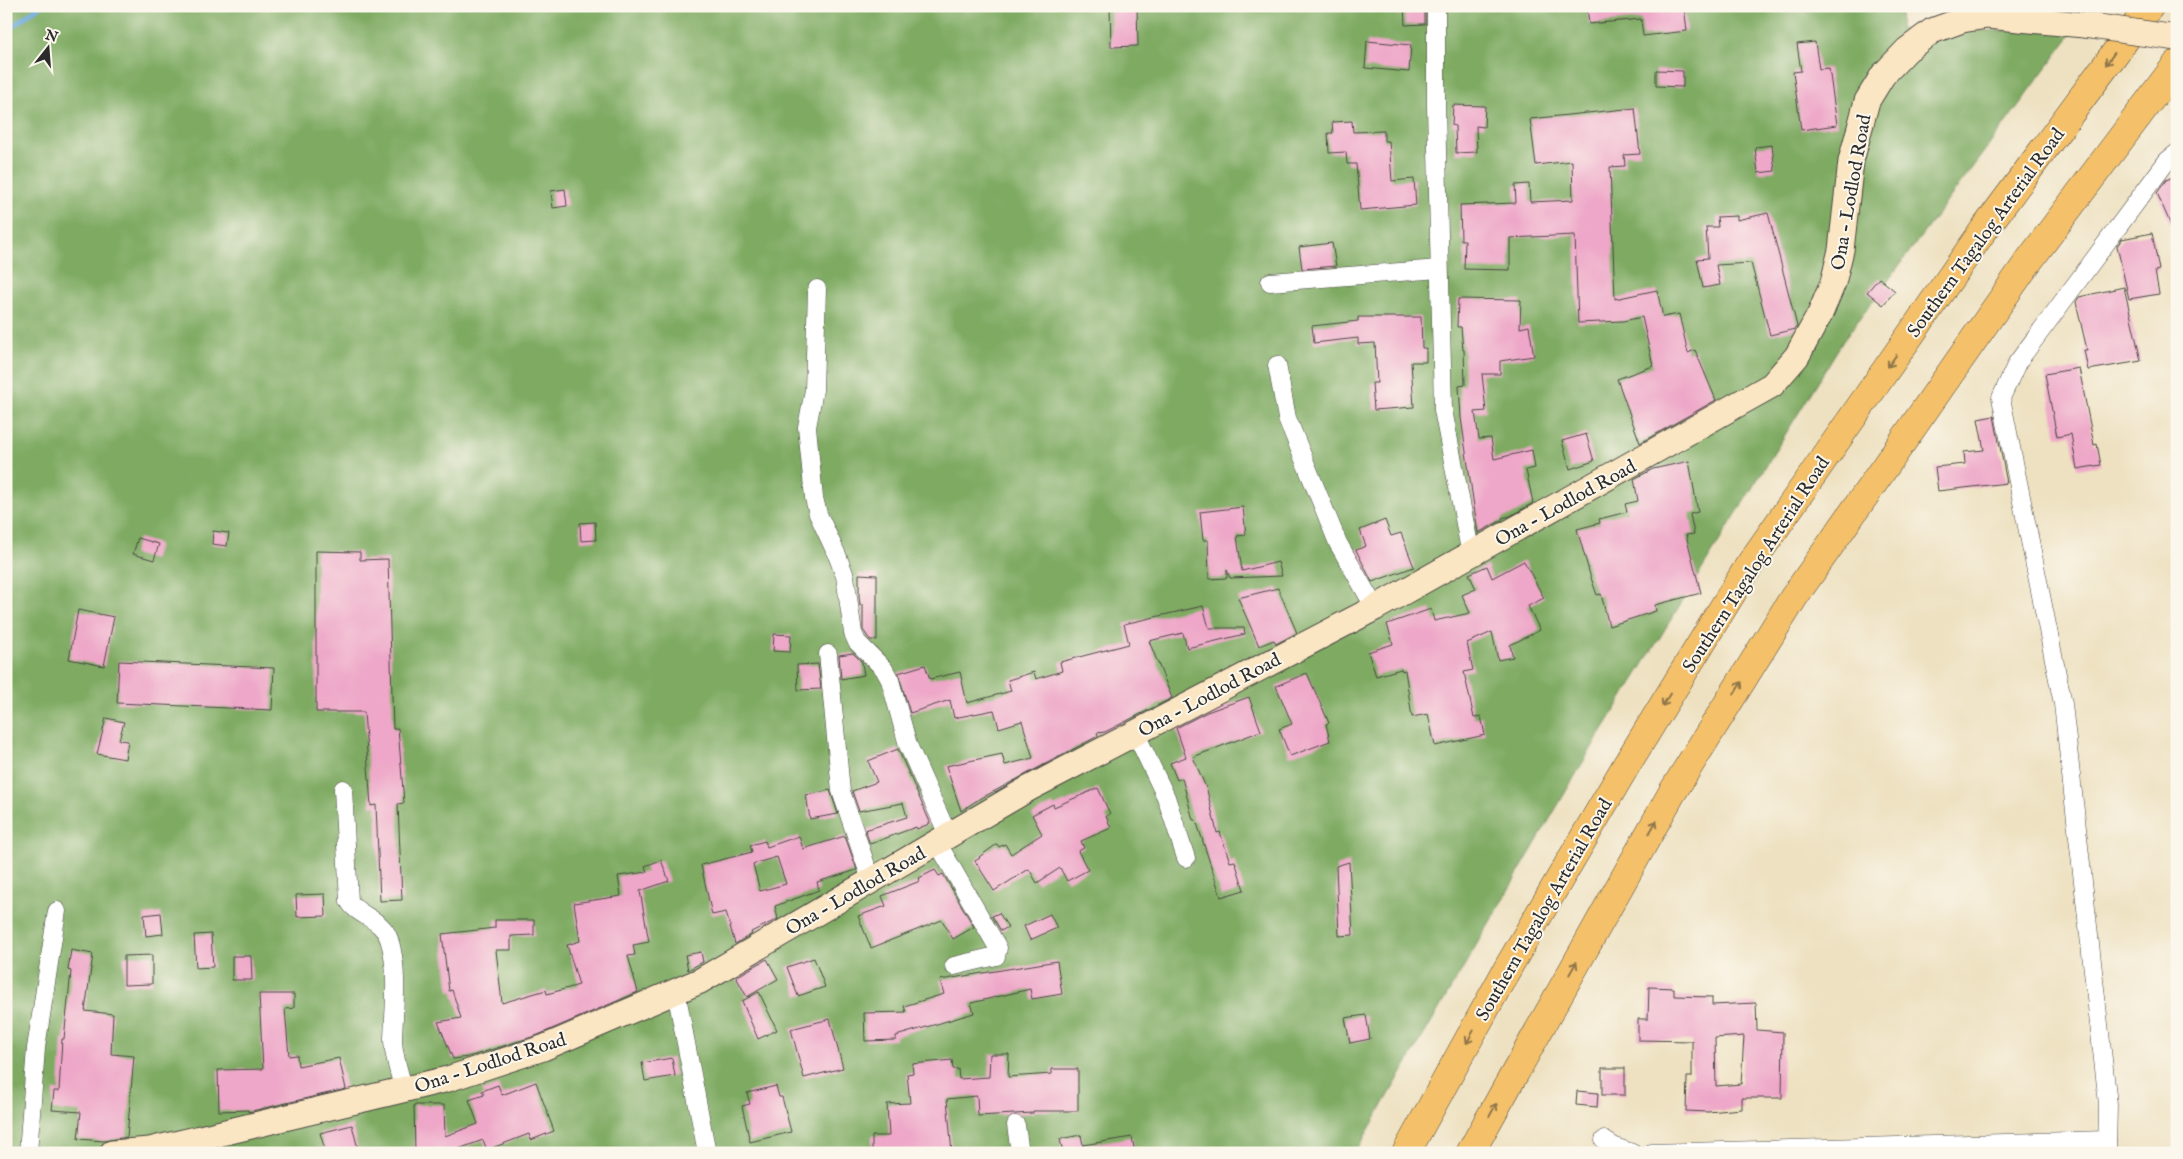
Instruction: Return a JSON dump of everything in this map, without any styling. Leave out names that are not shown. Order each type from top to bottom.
[{"type":"highway","name":"Southern Tagalog Arterial Road","points":[[1406,1153],[1530,930],[1627,764],[1748,567],[1983,231],[2150,6]]},
{"type":"highway","points":[[1470,1153],[1672,793],[1794,597],[2028,262],[2177,64]]},
{"type":"main road","name":"Ona - Lodlod Road","points":[[112,1153],[150,1151],[448,1079],[543,1048],[700,981],[1028,788],[1375,608],[1772,385],[1797,356],[1820,314],[1832,283],[1841,250],[1851,161],[1866,101],[1883,75],[1907,50],[1932,31],[1962,20],[1987,16],[2084,25],[2177,38]]},
{"type":"street","points":[[1436,6],[1436,106],[1443,410],[1471,555]]},
{"type":"street","points":[[1651,1153],[2107,1146],[2108,1104],[2063,704],[2002,398],[2017,363],[2167,161],[2177,153]]},
{"type":"street","points":[[1270,282],[1439,269]]},
{"type":"street","points":[[817,288],[814,390],[807,428],[816,506],[845,576],[853,633],[857,642],[884,669],[890,680],[908,745],[943,839],[998,948],[996,956],[954,966]]},
{"type":"street","points":[[1277,365],[1287,418],[1338,543],[1375,608]]},
{"type":"street","points":[[828,654],[841,791],[871,880]]},
{"type":"street","points":[[1135,732],[1166,797],[1186,858]]},
{"type":"street","points":[[342,789],[349,901],[352,906],[371,917],[381,926],[389,939],[394,974],[394,1054],[404,1091]]},
{"type":"street","points":[[28,1153],[36,1048],[57,911]]},
{"type":"street","points":[[676,991],[708,1153]]},
{"type":"street","points":[[1016,1125],[1020,1153]]},
{"type":"street","points":[[1604,1140],[1614,1147],[1632,1153]]},
{"type":"green space","points":[[6,6],[1901,6],[1900,30],[2074,31],[1843,341],[1586,757],[1355,1153],[6,1153]]},
{"type":"building","points":[[1110,6],[1137,6],[1138,46],[1111,47]]},
{"type":"building","points":[[1404,6],[1425,6],[1425,24],[1405,25]]},
{"type":"building","points":[[1684,6],[1687,31],[1643,36],[1641,19],[1589,24],[1587,7]]},
{"type":"building","points":[[1367,41],[1411,45],[1409,72],[1365,68]]},
{"type":"building","points":[[1815,42],[1819,69],[1829,68],[1837,125],[1801,130],[1793,72],[1801,71],[1797,44]]},
{"type":"building","points":[[1656,70],[1683,71],[1683,87],[1656,86]]},
{"type":"building","points":[[1453,105],[1485,106],[1484,127],[1476,126],[1477,152],[1456,153],[1455,126],[1452,125]]},
{"type":"building","points":[[1635,108],[1640,154],[1624,155],[1625,166],[1610,167],[1615,299],[1657,290],[1663,317],[1679,314],[1688,353],[1695,350],[1716,400],[1640,443],[1617,379],[1653,366],[1642,317],[1623,321],[1578,323],[1575,235],[1510,238],[1510,270],[1464,269],[1465,240],[1461,240],[1460,205],[1516,203],[1515,185],[1529,184],[1530,202],[1573,200],[1572,161],[1536,165],[1530,119]]},
{"type":"building","points":[[1352,121],[1353,132],[1384,131],[1384,141],[1389,141],[1392,181],[1414,179],[1416,205],[1360,210],[1356,164],[1347,164],[1346,152],[1329,153],[1328,133],[1333,133],[1332,122]]},
{"type":"building","points":[[1772,145],[1775,171],[1758,173],[1755,147]]},
{"type":"building","points":[[2173,177],[2177,185],[2177,239],[2157,193],[2166,180]]},
{"type":"building","points":[[565,189],[567,206],[553,208],[551,191]]},
{"type":"building","points":[[1768,213],[1797,326],[1795,329],[1770,335],[1751,263],[1716,265],[1720,285],[1703,288],[1697,259],[1708,258],[1706,227],[1718,227],[1717,217],[1737,216],[1737,220]]},
{"type":"building","points":[[2152,233],[2159,270],[2155,271],[2159,294],[2129,299],[2117,246],[2122,239]]},
{"type":"building","points":[[1332,243],[1336,266],[1302,269],[1299,247]]},
{"type":"building","points":[[1879,278],[1895,291],[1883,305],[1867,292]]},
{"type":"building","points":[[2124,287],[2141,361],[2088,370],[2084,350],[2087,350],[2076,302],[2079,297]]},
{"type":"building","points":[[1458,299],[1521,300],[1520,328],[1529,326],[1534,356],[1500,361],[1500,374],[1482,374],[1486,411],[1475,412],[1479,439],[1491,438],[1494,459],[1532,450],[1535,468],[1526,470],[1533,503],[1510,516],[1502,518],[1502,520],[1478,533],[1461,418],[1459,386],[1465,385],[1461,327],[1457,327]]},
{"type":"building","points":[[1358,317],[1421,317],[1422,348],[1426,348],[1426,362],[1411,362],[1414,407],[1374,410],[1372,383],[1377,383],[1375,343],[1358,344],[1358,338],[1314,343],[1312,326],[1358,321]]},
{"type":"building","points":[[2079,368],[2094,445],[2097,444],[2101,465],[2077,469],[2071,434],[2057,437],[2045,374]]},
{"type":"building","points":[[1994,416],[2007,483],[1938,491],[1935,467],[1965,464],[1964,452],[1984,450],[1978,419]]},
{"type":"building","points":[[1586,434],[1594,461],[1570,469],[1562,441]]},
{"type":"building","points":[[1689,461],[1698,512],[1690,514],[1694,534],[1686,535],[1701,593],[1655,605],[1656,611],[1609,626],[1601,594],[1597,595],[1577,529],[1600,523],[1599,519],[1627,512],[1625,504],[1638,501],[1634,479],[1653,469]]},
{"type":"building","points":[[1243,507],[1246,535],[1237,536],[1242,571],[1278,562],[1282,576],[1230,578],[1227,570],[1227,578],[1209,579],[1208,540],[1203,540],[1200,512]]},
{"type":"building","points":[[1385,520],[1391,536],[1401,533],[1414,567],[1372,582],[1356,550],[1366,546],[1360,530]]},
{"type":"building","points":[[595,522],[596,540],[581,541],[580,523]]},
{"type":"building","points":[[213,531],[229,533],[227,546],[212,544]]},
{"type":"building","points":[[138,538],[159,544],[154,560],[133,554]]},
{"type":"building","points":[[316,551],[360,552],[360,560],[388,559],[393,729],[398,728],[404,803],[398,804],[402,900],[380,901],[376,805],[371,806],[364,712],[316,712]]},
{"type":"building","points":[[1524,561],[1544,598],[1528,606],[1540,630],[1510,645],[1513,657],[1498,660],[1492,632],[1467,643],[1473,670],[1464,672],[1474,718],[1481,716],[1485,735],[1435,746],[1428,714],[1412,717],[1405,670],[1402,671],[1401,669],[1376,676],[1368,652],[1393,644],[1387,624],[1431,609],[1434,621],[1470,613],[1462,595],[1476,589],[1469,574],[1487,566],[1492,578]]},
{"type":"building","points":[[859,574],[877,575],[877,640],[870,640],[863,630],[863,605],[860,605]]},
{"type":"building","points":[[1278,588],[1297,633],[1276,644],[1274,640],[1259,646],[1238,598]]},
{"type":"building","points":[[1203,606],[1209,628],[1244,628],[1245,634],[1187,648],[1183,633],[1149,641],[1172,698],[1105,732],[1097,733],[1098,736],[976,801],[961,811],[946,766],[1002,754],[1005,765],[1033,758],[1022,721],[999,728],[994,710],[954,718],[950,700],[910,713],[898,673],[925,665],[930,679],[960,672],[967,703],[1011,691],[1008,680],[1034,672],[1036,679],[1062,671],[1060,662],[1129,644],[1124,624]]},
{"type":"building","points":[[78,610],[114,617],[104,666],[69,659]]},
{"type":"building","points":[[774,634],[791,635],[790,652],[773,651]]},
{"type":"building","points":[[853,653],[862,662],[864,675],[841,679],[839,655]]},
{"type":"building","points":[[119,661],[274,668],[272,710],[117,703]]},
{"type":"building","points":[[818,664],[821,689],[798,690],[797,665]]},
{"type":"building","points":[[1307,673],[1329,723],[1326,724],[1330,741],[1290,756],[1279,729],[1292,724],[1276,686]]},
{"type":"building","points":[[1249,697],[1261,731],[1193,757],[1207,790],[1217,833],[1220,832],[1230,862],[1235,861],[1244,890],[1221,897],[1196,820],[1193,820],[1182,778],[1177,780],[1170,763],[1186,757],[1176,728],[1207,712]]},
{"type":"building","points":[[106,718],[124,722],[119,740],[128,741],[125,759],[97,754]]},
{"type":"building","points":[[898,749],[930,822],[917,829],[916,827],[870,844],[865,830],[907,817],[903,803],[859,811],[852,791],[877,782],[868,761]]},
{"type":"building","points":[[1098,788],[1110,814],[1106,816],[1111,828],[1081,841],[1084,848],[1078,851],[1088,870],[1067,881],[1060,868],[1037,883],[1029,869],[994,891],[975,861],[979,857],[997,844],[999,847],[1005,844],[1011,854],[1042,834],[1032,815],[1053,804],[1054,807]]},
{"type":"building","points":[[830,790],[838,814],[810,819],[806,795]]},
{"type":"building","points":[[799,836],[803,849],[845,836],[857,870],[817,882],[819,890],[775,906],[778,919],[751,932],[752,934],[735,944],[726,912],[712,915],[701,865],[752,852],[750,845],[765,841],[767,847]],"holes":[[[777,857],[786,884],[760,891],[753,864]]]},
{"type":"building","points":[[661,860],[669,881],[640,891],[649,942],[633,945],[635,955],[628,956],[638,992],[538,1035],[468,1057],[453,1059],[438,1022],[461,1018],[452,990],[449,991],[442,934],[495,928],[495,920],[534,920],[534,935],[511,936],[511,950],[496,950],[502,1003],[546,990],[547,994],[579,985],[567,945],[580,941],[574,903],[621,896],[618,876],[647,872],[645,866]]},
{"type":"building","points":[[1349,862],[1353,935],[1339,936],[1336,866]]},
{"type":"building","points":[[935,870],[939,876],[943,874],[974,927],[953,939],[942,920],[871,948],[858,916],[886,906],[882,896],[920,881],[919,878]]},
{"type":"building","points":[[325,894],[326,916],[297,917],[296,895]]},
{"type":"building","points":[[161,913],[163,934],[146,936],[144,915]]},
{"type":"building","points":[[999,913],[1008,927],[1001,931],[992,916]]},
{"type":"building","points":[[1050,914],[1057,928],[1030,940],[1024,926]]},
{"type":"building","points":[[211,934],[213,967],[196,968],[194,935]]},
{"type":"building","points":[[71,950],[93,954],[85,1011],[113,1014],[111,1054],[134,1056],[127,1137],[104,1141],[78,1139],[81,1112],[52,1110],[54,1091],[59,1091],[62,1039],[64,1039],[71,971],[68,970]]},
{"type":"building","points":[[701,952],[703,962],[688,970],[685,955]]},
{"type":"building","points":[[152,955],[152,984],[124,985],[124,956]]},
{"type":"building","points":[[232,956],[251,956],[252,980],[232,980]]},
{"type":"building","points":[[814,958],[825,987],[798,996],[787,967]]},
{"type":"building","points":[[767,959],[778,979],[747,997],[736,977]]},
{"type":"building","points":[[1057,961],[1062,994],[1032,999],[1030,989],[971,1003],[974,1013],[896,1036],[896,1040],[865,1041],[864,1013],[906,1012],[904,1006],[944,994],[940,980]]},
{"type":"building","points":[[1649,987],[1674,988],[1674,996],[1712,997],[1712,1005],[1756,1003],[1757,1030],[1783,1032],[1782,1098],[1742,1098],[1742,1109],[1708,1112],[1686,1111],[1687,1077],[1692,1077],[1692,1041],[1638,1040],[1638,1019],[1648,1019]],"holes":[[[1744,1036],[1741,1084],[1716,1086],[1715,1038]]]},
{"type":"building","points":[[759,992],[777,1030],[758,1039],[742,1001]]},
{"type":"building","points":[[259,994],[294,994],[294,1008],[285,1009],[289,1056],[297,1055],[298,1066],[339,1058],[346,1089],[248,1112],[248,1110],[219,1111],[218,1070],[263,1069]]},
{"type":"building","points":[[1366,1015],[1370,1039],[1350,1043],[1345,1018]]},
{"type":"building","points":[[830,1019],[843,1068],[804,1078],[791,1029]]},
{"type":"building","points":[[990,1054],[1009,1054],[1008,1077],[1052,1074],[1052,1069],[1078,1069],[1078,1111],[1033,1111],[1033,1113],[978,1116],[977,1096],[947,1099],[952,1153],[872,1153],[872,1136],[889,1136],[887,1104],[910,1103],[907,1074],[913,1073],[912,1064],[952,1060],[953,1069],[958,1069],[959,1079],[989,1077]]},
{"type":"building","points":[[672,1058],[675,1076],[645,1081],[642,1063]]},
{"type":"building","points":[[1602,1068],[1625,1068],[1625,1095],[1602,1095]]},
{"type":"building","points":[[536,1082],[554,1131],[531,1140],[529,1134],[487,1150],[483,1140],[456,1150],[456,1153],[415,1153],[414,1105],[444,1105],[445,1136],[478,1124],[469,1100],[484,1095],[482,1091],[498,1085],[502,1095]]},
{"type":"building","points":[[776,1086],[779,1097],[782,1097],[791,1132],[750,1142],[742,1106],[750,1104],[747,1093]]},
{"type":"building","points":[[1577,1091],[1598,1093],[1597,1107],[1576,1105]]},
{"type":"building","points":[[352,1125],[359,1153],[326,1153],[320,1133]]},
{"type":"building","points":[[1081,1135],[1083,1145],[1132,1137],[1135,1153],[1063,1153],[1060,1139]]},
{"type":"waterway","points":[[6,31],[40,6]]}]
